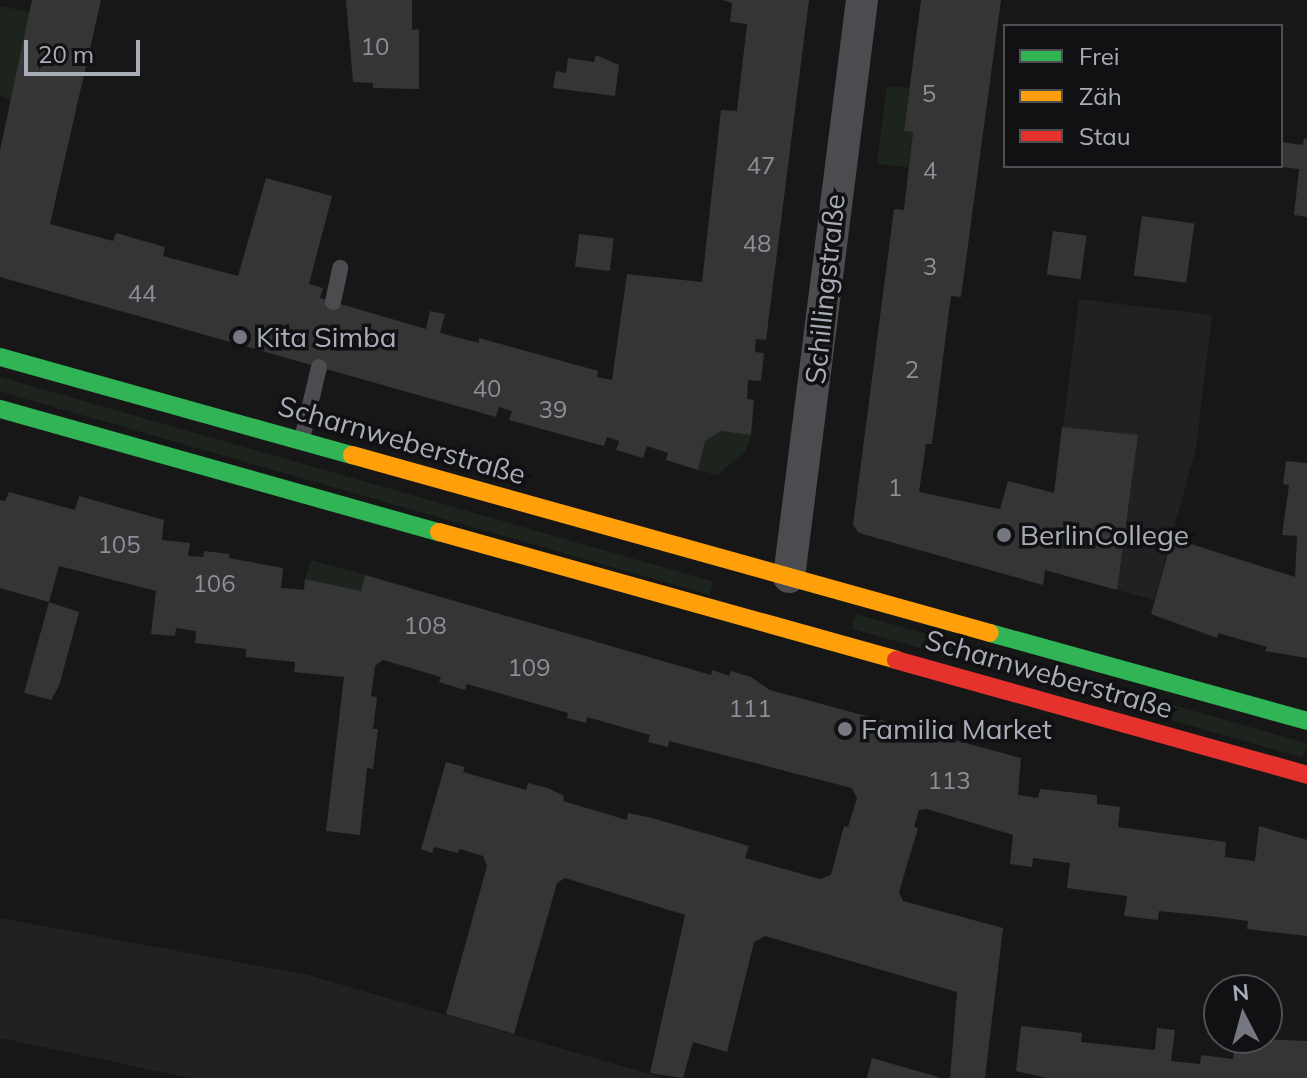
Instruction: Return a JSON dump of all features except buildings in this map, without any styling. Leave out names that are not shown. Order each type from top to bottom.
[{"type":"main road","name":"Scharnweberstraße","points":[[0,357],[1307,721]]},
{"type":"main road","name":"Scharnweberstraße","points":[[0,409],[1307,775]]},
{"type":"main road","points":[[776,626],[789,577]]},
{"type":"street","name":"Schillingstraße","points":[[789,577],[862,0]]},
{"type":"lane","points":[[333,302],[340,268]]},
{"type":"lane","points":[[302,441],[319,367]]},
{"type":"shaded area","points":[[0,6],[30,12],[12,100],[0,96]]},
{"type":"shaded area","points":[[887,86],[909,88],[904,130],[913,132],[908,167],[877,164]]},
{"type":"shaded area","points":[[1079,299],[1212,315],[1196,449],[1154,600],[1045,570]]},
{"type":"shaded area","points":[[0,377],[713,582],[709,595],[0,392]]},
{"type":"shaded area","points":[[721,431],[751,435],[745,452],[717,475],[698,470],[705,441]]},
{"type":"shaded area","points":[[311,560],[365,575],[361,591],[305,579]]},
{"type":"shaded area","points":[[856,614],[1307,743],[1303,758],[852,628]]},
{"type":"shaded area","points":[[0,918],[308,975],[663,1078],[190,1078],[0,1038]]},
{"type":"traffic: fast","points":[[0,357],[352,455]]},
{"type":"traffic: fast","points":[[0,409],[439,532]]},
{"type":"traffic: fast","points":[[990,633],[1307,721]]},
{"type":"traffic: slow","points":[[352,455],[990,633]]},
{"type":"traffic: slow","points":[[439,532],[896,660]]},
{"type":"traffic: jam","points":[[896,660],[1307,775]]},
{"type":"place","name":"Kita Simba","points":[[240,337]]},
{"type":"place","name":"BerlinCollege","points":[[1004,535]]},
{"type":"place","name":"Familia Market","points":[[845,729]]}]
